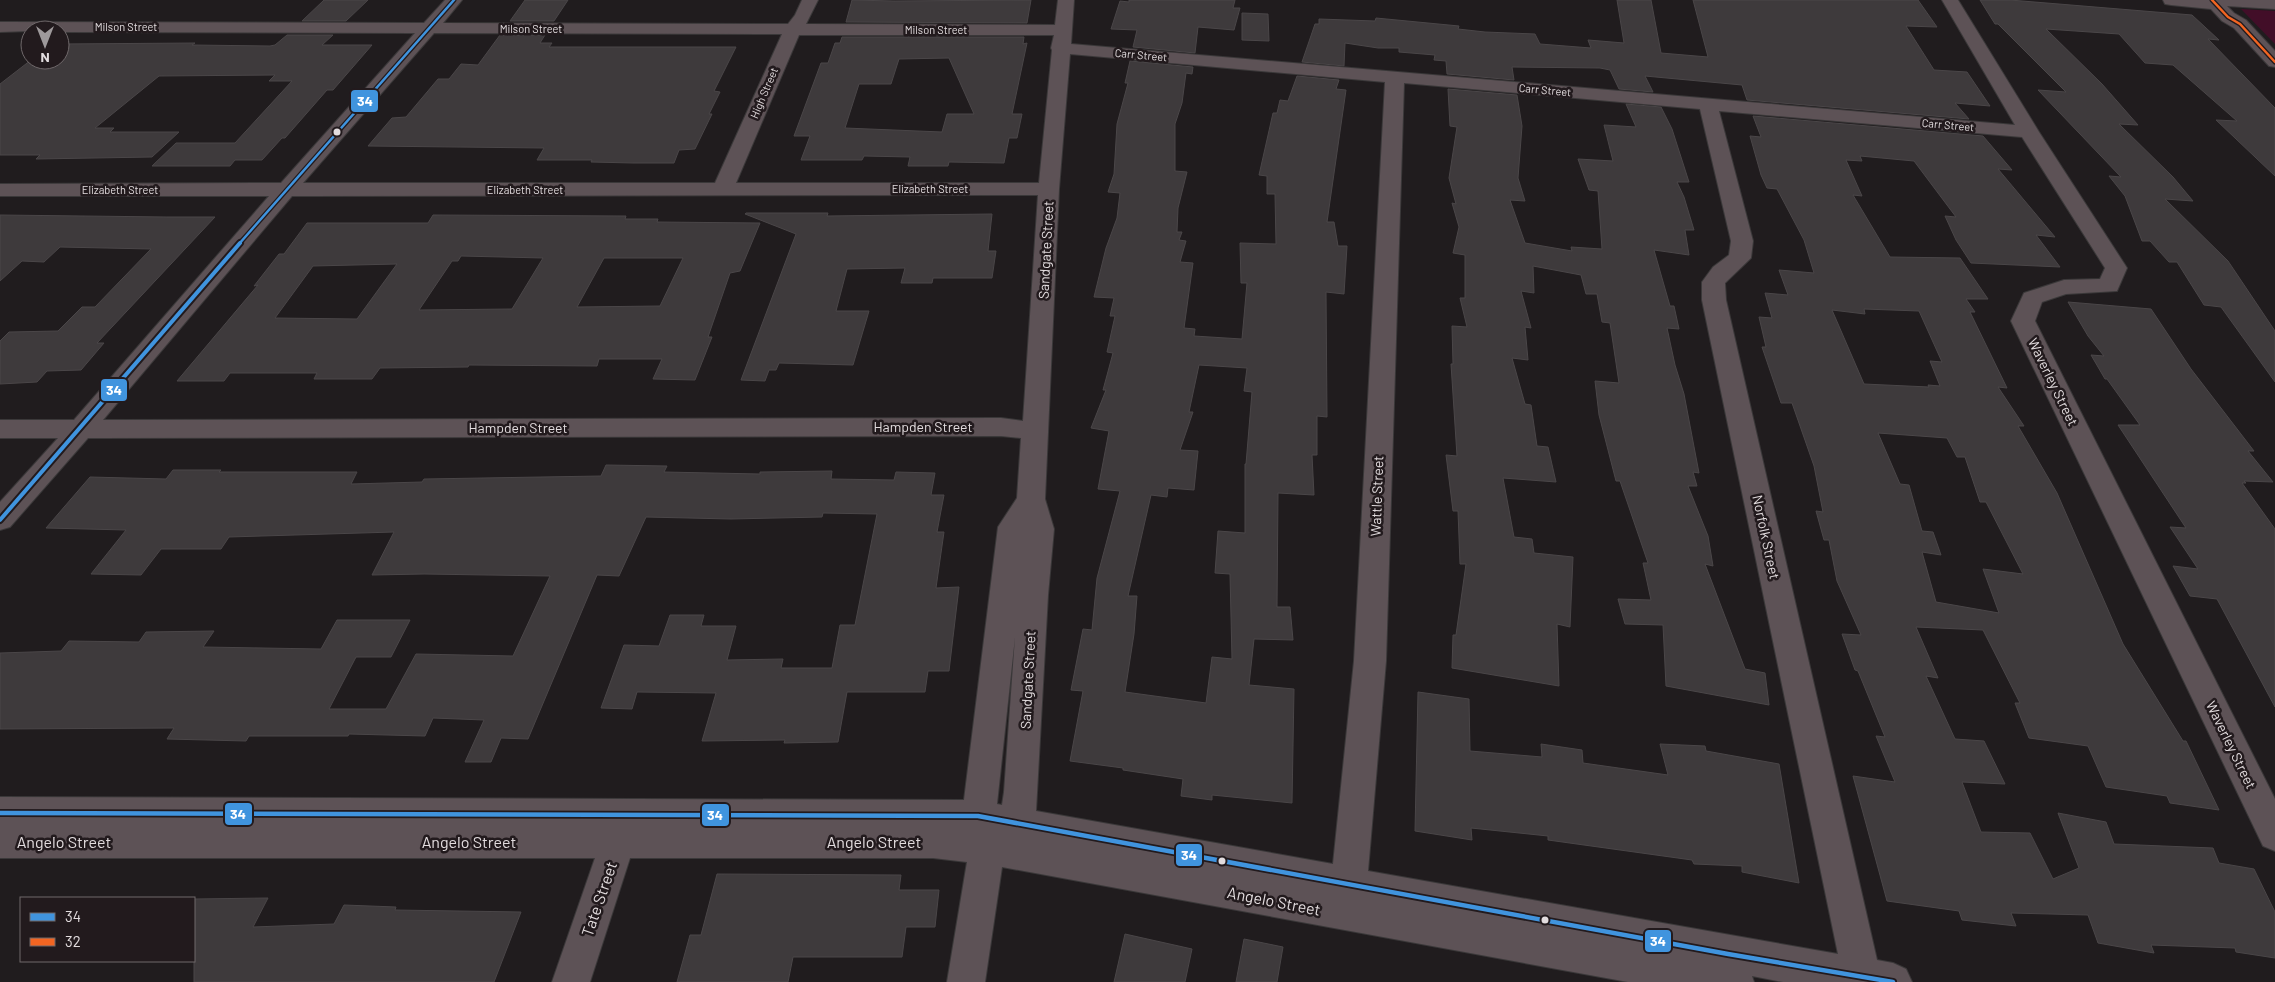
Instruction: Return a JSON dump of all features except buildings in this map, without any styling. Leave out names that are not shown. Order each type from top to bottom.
[{"type":"street","points":[[0,520],[81,429],[286,190],[454,0]]},
{"type":"street","name":"High Street","points":[[723,189],[792,29],[803,16],[810,0]]},
{"type":"street","name":"Sandgate Street","points":[[1017,822],[1021,792],[1033,595],[1040,529],[1031,500],[1050,189],[1061,39],[1066,0]]},
{"type":"street","name":"Waverley Street","points":[[1950,0],[2029,132],[2116,268],[2109,286],[2064,287],[2032,298],[2022,321],[2275,835]]},
{"type":"street","points":[[2172,0],[2275,4]]},
{"type":"street","points":[[2220,1],[2228,18],[2240,24],[2275,62]]},
{"type":"street","name":"Milson Street","points":[[0,27],[792,29],[1061,39]]},
{"type":"street","name":"Carr Street","points":[[1061,39],[1395,78],[2029,132]]},
{"type":"street","name":"Wattle Street","points":[[1347,899],[1370,661],[1395,78]]},
{"type":"street","name":"Norfolk Street","points":[[1708,104],[1742,241],[1740,258],[1721,272],[1713,282],[1714,300],[1873,980]]},
{"type":"street","name":"Elizabeth Street","points":[[0,190],[1050,189]]},
{"type":"street","name":"Hampden Street","points":[[0,429],[1001,427],[1036,431]]},
{"type":"street","points":[[966,982],[982,832],[983,788],[1012,527],[1031,500]]},
{"type":"street","name":"Angelo Street","points":[[0,813],[622,829],[933,842],[982,832],[1017,822],[1347,899],[1735,982]]},
{"type":"street","name":"Angelo Street","points":[[0,842],[622,829]]},
{"type":"street","name":"Tate Street","points":[[571,982],[622,829]]},
{"type":"street","name":"Angelo Street","points":[[982,832],[1347,899],[1718,952],[1873,980]]},
{"type":"shaded area","points":[[2241,9],[2275,11],[2275,44]]},
{"type":"transit line","name":"34","points":[[0,520],[81,429],[272,206],[454,0]]},
{"type":"transit line","name":"32","points":[[2212,0],[2228,17],[2240,24],[2275,62]]},
{"type":"transit line","name":"34","points":[[0,813],[978,816],[1728,954],[1893,982]]}]
